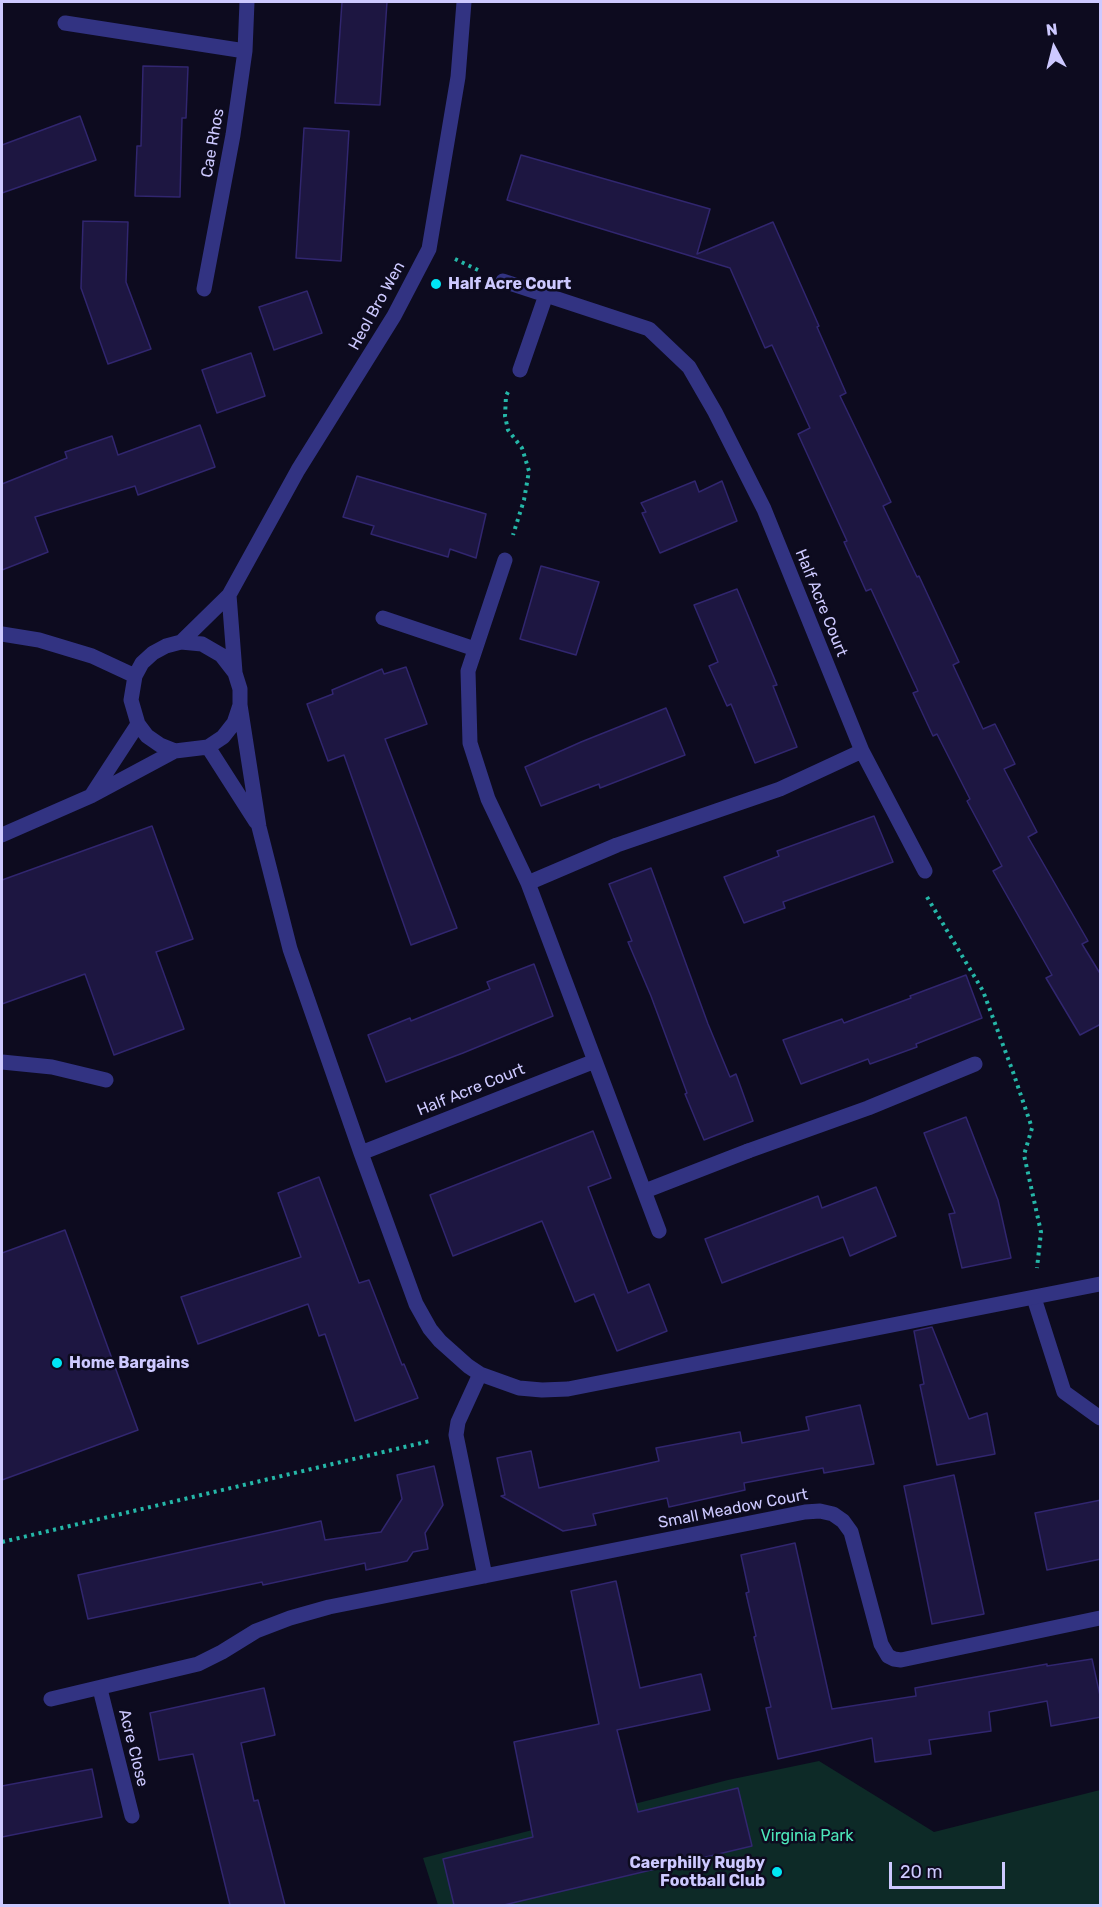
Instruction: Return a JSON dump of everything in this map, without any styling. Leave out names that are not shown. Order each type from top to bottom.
[{"type":"street","name":"Cae Rhos","points":[[204,289],[234,135],[247,2]]},
{"type":"street","name":"Heol Bro Wen","points":[[135,676],[142,663],[153,653],[181,642],[229,595],[298,470],[389,324],[429,249],[458,77],[464,2]]},
{"type":"street","points":[[65,23],[244,51]]},
{"type":"street","name":"Half Acre Court","points":[[503,281],[649,329],[689,367],[715,412],[764,509],[862,752],[925,871]]},
{"type":"street","points":[[520,370],[546,295]]},
{"type":"street","points":[[505,560],[468,671],[470,743],[488,799],[528,883],[659,1231]]},
{"type":"street","points":[[229,595],[235,672],[240,689],[240,705],[259,828],[290,949],[416,1304],[440,1341],[454,1355],[480,1374],[519,1388],[568,1389],[1101,1284]]},
{"type":"street","points":[[383,618],[475,650]]},
{"type":"street","points":[[2,634],[39,640],[92,656],[135,676],[131,700],[138,724],[147,736],[175,751]]},
{"type":"street","points":[[181,642],[202,644],[222,655],[235,672]]},
{"type":"street","points":[[2,836],[91,796],[175,751],[208,747],[229,730],[240,705]]},
{"type":"street","points":[[91,796],[138,724]]},
{"type":"street","points":[[208,747],[259,828]]},
{"type":"street","points":[[528,883],[617,845],[780,789],[862,752]]},
{"type":"street","name":"Half Acre Court","points":[[361,1153],[595,1061]]},
{"type":"street","points":[[2,1062],[52,1067],[106,1080]]},
{"type":"street","points":[[645,1191],[868,1108],[975,1064]]},
{"type":"street","points":[[1034,1298],[1064,1392],[1101,1418]]},
{"type":"street","points":[[480,1374],[458,1422],[456,1436],[486,1576]]},
{"type":"street","name":"Small Meadow Court","points":[[51,1699],[198,1664],[256,1631],[329,1607],[805,1512],[820,1511],[833,1514],[843,1521],[851,1532],[881,1644],[888,1656],[894,1659],[901,1660],[1101,1618]]},
{"type":"street","name":"Acre Close","points":[[99,1689],[132,1816]]},
{"type":"path","points":[[505,560],[524,500],[529,471],[522,448],[508,429],[505,416],[506,396],[520,370]]},
{"type":"path","points":[[2,1542],[456,1436]]},
{"type":"green space","name":"Virginia Park","points":[[819,1761],[934,1832],[1100,1790],[1100,1905],[438,1905],[423,1858],[728,1780]]},
{"type":"building","points":[[342,2],[387,2],[380,105],[335,103]]},
{"type":"building","points":[[143,66],[188,67],[186,118],[182,118],[180,197],[135,196],[137,146],[141,146]]},
{"type":"building","points":[[80,116],[96,160],[2,193],[2,145]]},
{"type":"building","points":[[304,128],[349,131],[341,261],[296,258]]},
{"type":"building","points":[[521,155],[710,209],[697,254],[773,222],[846,393],[840,396],[891,502],[883,506],[959,662],[953,665],[983,729],[995,724],[1015,764],[1004,769],[1037,832],[1028,837],[1088,941],[1082,944],[1101,975],[1101,1024],[1080,1035],[1046,978],[1052,975],[993,871],[1002,866],[967,801],[970,799],[937,734],[933,736],[913,693],[918,691],[871,589],[866,591],[844,542],[847,541],[798,434],[810,428],[772,345],[765,348],[730,268],[507,200]]},
{"type":"building","points":[[83,221],[128,222],[126,282],[151,349],[108,364],[81,288]]},
{"type":"building","points":[[307,291],[322,333],[274,350],[259,307]]},
{"type":"building","points":[[251,353],[265,396],[217,413],[202,370]]},
{"type":"building","points":[[200,425],[215,467],[138,495],[135,486],[35,517],[48,552],[2,570],[2,484],[67,458],[65,452],[112,436],[118,455]]},
{"type":"building","points":[[357,476],[486,514],[476,558],[450,549],[448,557],[371,534],[374,526],[343,517]]},
{"type":"building","points":[[695,481],[699,492],[722,481],[737,521],[660,553],[642,513],[646,512],[641,503]]},
{"type":"building","points":[[541,566],[599,582],[576,655],[520,639]]},
{"type":"building","points":[[737,589],[777,685],[773,686],[797,747],[755,763],[731,704],[727,706],[709,666],[718,662],[694,605]]},
{"type":"building","points":[[406,667],[427,724],[385,739],[457,928],[411,945],[344,755],[328,761],[307,704],[333,694],[332,690],[382,669],[384,674]]},
{"type":"building","points":[[666,708],[685,755],[600,788],[599,784],[541,806],[525,767]]},
{"type":"building","points":[[874,816],[893,862],[783,902],[785,908],[744,923],[724,877],[779,856],[777,851]]},
{"type":"building","points":[[152,826],[193,939],[156,952],[184,1029],[114,1055],[85,974],[2,1004],[2,880]]},
{"type":"building","points":[[651,868],[708,1024],[730,1077],[736,1074],[753,1121],[704,1140],[685,1094],[687,1093],[651,996],[628,942],[632,941],[609,884]]},
{"type":"building","points":[[534,964],[553,1016],[386,1082],[368,1035],[410,1018],[411,1021],[490,989],[487,982]]},
{"type":"building","points":[[966,975],[982,1018],[916,1044],[917,1047],[870,1064],[868,1059],[801,1084],[783,1040],[842,1019],[844,1023]]},
{"type":"building","points":[[966,1117],[998,1200],[1011,1258],[962,1268],[949,1214],[955,1213],[924,1133]]},
{"type":"building","points":[[593,1131],[611,1178],[588,1187],[628,1293],[649,1284],[667,1331],[617,1351],[594,1294],[575,1302],[542,1221],[453,1256],[430,1195]]},
{"type":"building","points":[[319,1177],[359,1283],[369,1280],[402,1365],[404,1364],[418,1398],[355,1421],[325,1334],[319,1336],[308,1304],[198,1344],[181,1297],[301,1257],[278,1193]]},
{"type":"building","points":[[876,1187],[896,1236],[850,1256],[843,1237],[722,1283],[705,1239],[818,1196],[822,1208]]},
{"type":"building","name":"Home Bargains","points":[[65,1230],[138,1430],[2,1480],[2,1253]]},
{"type":"building","points":[[932,1327],[969,1419],[987,1413],[995,1454],[937,1465],[920,1385],[924,1384],[914,1331]]},
{"type":"building","points":[[860,1405],[874,1464],[824,1473],[823,1468],[744,1483],[745,1490],[669,1507],[667,1498],[593,1514],[596,1525],[563,1531],[501,1496],[505,1495],[497,1458],[531,1451],[539,1488],[659,1461],[656,1448],[740,1432],[742,1443],[809,1430],[806,1417]]},
{"type":"building","points":[[434,1466],[443,1505],[425,1533],[428,1549],[413,1552],[407,1561],[366,1570],[365,1563],[88,1619],[78,1575],[321,1521],[325,1540],[381,1532],[402,1499],[397,1475]]},
{"type":"building","points":[[954,1475],[984,1614],[932,1624],[904,1486]]},
{"type":"building","points":[[1101,1500],[1101,1559],[1047,1570],[1035,1513]]},
{"type":"building","points":[[795,1543],[832,1709],[916,1696],[915,1688],[1047,1664],[1047,1666],[1092,1659],[1101,1700],[1101,1717],[1051,1726],[1047,1701],[989,1712],[991,1731],[929,1740],[931,1754],[875,1762],[872,1738],[778,1759],[766,1708],[771,1707],[754,1637],[756,1636],[746,1593],[749,1592],[741,1555]]},
{"type":"building","points":[[616,1581],[640,1688],[701,1674],[710,1710],[617,1730],[638,1812],[738,1788],[752,1846],[504,1905],[454,1905],[443,1859],[533,1837],[514,1742],[599,1724],[571,1591]]},
{"type":"building","points":[[264,1688],[275,1735],[241,1743],[254,1801],[258,1800],[285,1905],[230,1905],[193,1754],[159,1760],[150,1713]]},
{"type":"building","points":[[92,1769],[102,1817],[2,1837],[2,1786]]},
{"type":"place","name":"Half Acre Court","points":[[436,284]]},
{"type":"place","name":"Home Bargains","points":[[57,1363]]},
{"type":"place","name":"Caerphilly Rugby Football Club","points":[[777,1872]]}]
